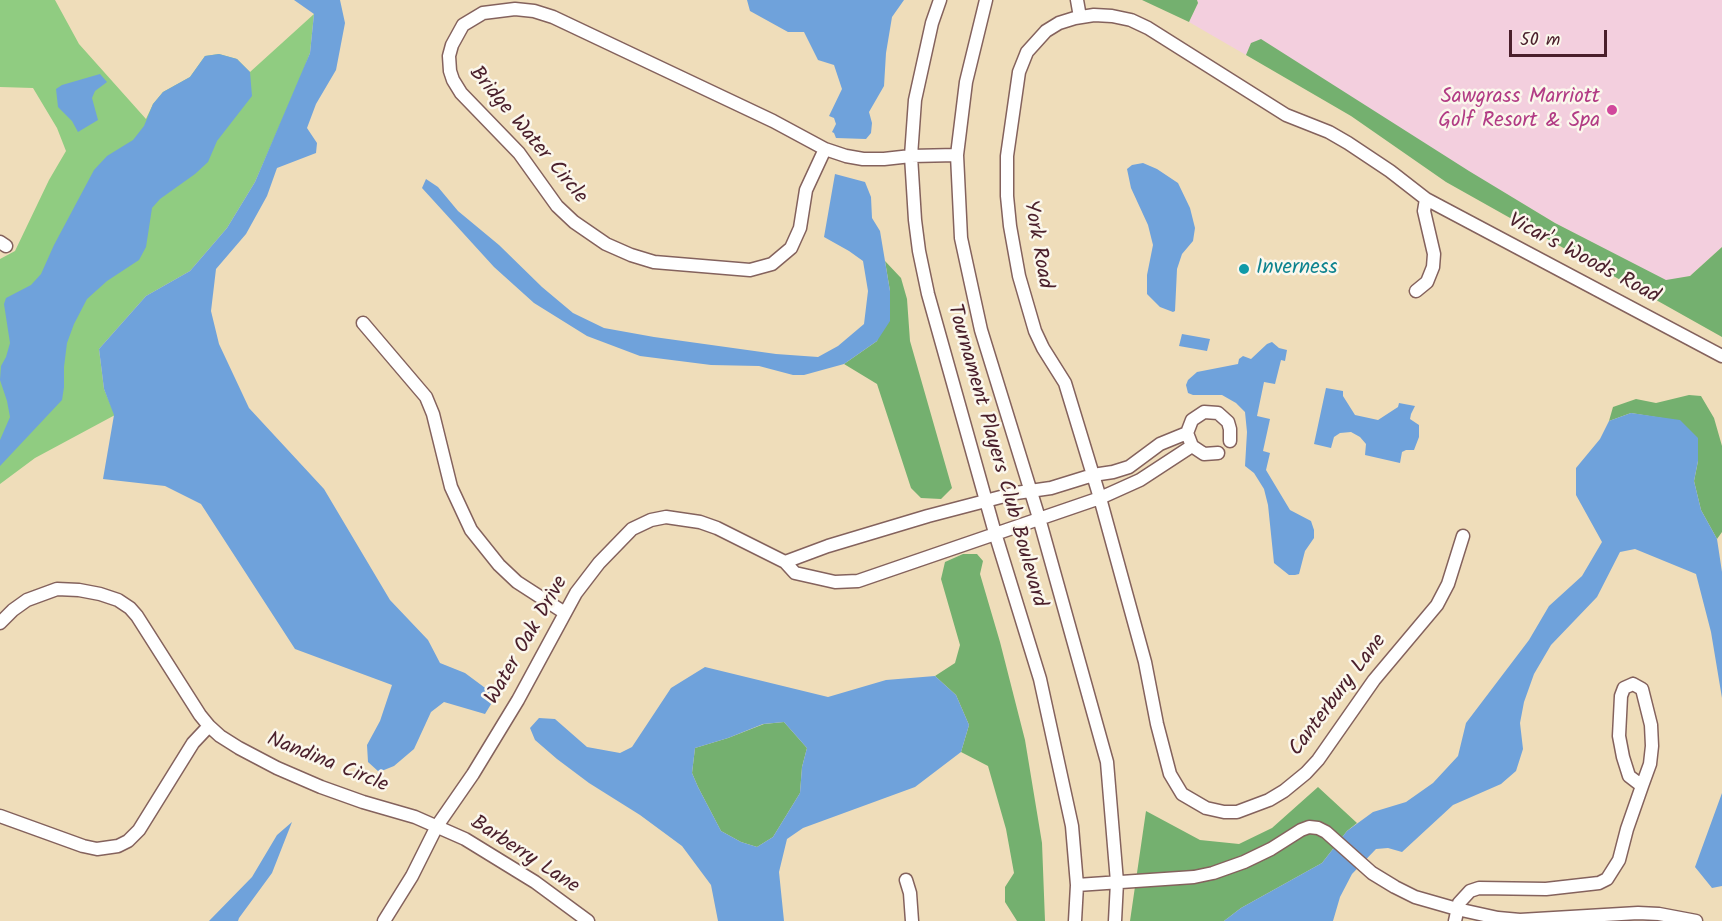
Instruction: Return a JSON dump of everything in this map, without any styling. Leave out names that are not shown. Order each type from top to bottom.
[{"type":"street","name":"Tournament Players Club Boulevard","points":[[940,0],[932,22],[915,100],[911,156],[915,220],[928,294],[995,533],[1045,700],[1072,826],[1077,885],[1075,921]]},
{"type":"street","name":"Tournament Players Club Boulevard","points":[[987,0],[966,82],[957,156],[961,238],[981,330],[1039,518],[1107,762],[1117,882],[1115,921]]},
{"type":"street","points":[[1077,0],[1080,17]]},
{"type":"street","name":"Bridge Water Circle","points":[[825,149],[806,190],[798,237],[785,255],[772,264],[750,270],[654,262],[606,244],[574,222],[557,206],[519,153],[461,93],[450,71],[449,56],[452,45],[463,26],[483,13],[514,9],[534,11],[553,17],[773,121],[825,149],[863,159],[957,156]]},
{"type":"street","name":"York Road","points":[[1100,498],[1065,383],[1043,348],[1032,320],[1019,276],[1010,226],[1007,156],[1011,116],[1021,65],[1036,40],[1059,23],[1080,17],[1113,16],[1131,20],[1148,28],[1286,115],[1339,137],[1390,171],[1426,199]]},
{"type":"street","points":[[1416,291],[1427,282],[1433,267],[1434,254],[1424,211],[1426,199]]},
{"type":"street","name":"Vicar's Woods Road","points":[[1426,199],[1722,356]]},
{"type":"street","points":[[363,323],[426,398],[433,414],[451,487],[460,510],[477,539],[517,582],[565,613]]},
{"type":"street","points":[[1218,453],[1203,454],[1192,446],[1187,433],[1192,420],[1197,415],[1211,411],[1224,417],[1230,429],[1230,441]]},
{"type":"street","points":[[785,562],[858,536],[986,501],[1051,488],[1129,467],[1160,444],[1187,433]]},
{"type":"street","name":"Water Oak Drive","points":[[384,921],[412,876],[437,826],[473,774],[512,710],[576,593],[598,563],[632,529],[651,520],[666,517],[700,522],[717,528],[785,562],[795,573],[835,582],[858,581],[1100,498],[1140,480],[1192,446]]},
{"type":"street","name":"Canterbury Lane","points":[[1100,498],[1145,662],[1170,774],[1176,787],[1189,800],[1206,808],[1224,812],[1237,812],[1284,792],[1318,760],[1374,680],[1437,605],[1448,584],[1463,536]]},
{"type":"street","name":"Nandina Circle","points":[[0,623],[27,600],[57,590],[79,590],[118,600],[137,616],[200,715],[220,736],[277,768],[332,791],[437,826]]},
{"type":"street","points":[[1456,915],[1465,895],[1479,888],[1546,889],[1599,883],[1607,879],[1619,860],[1627,829],[1650,764],[1652,735],[1642,689],[1633,684],[1624,688],[1620,696],[1619,736],[1629,776],[1642,786]]},
{"type":"street","points":[[0,816],[82,846],[97,849],[118,846],[128,841],[139,830],[193,743],[209,726]]},
{"type":"street","name":"Barberry Lane","points":[[437,826],[486,850],[588,921]]},
{"type":"street","points":[[1077,885],[1194,877],[1214,873],[1271,849],[1309,827],[1326,832],[1365,867],[1395,888],[1456,915],[1520,920],[1638,913],[1659,914],[1696,921]]},
{"type":"street","points":[[906,880],[910,893],[912,921]]},
{"type":"shaded area","points":[[1197,0],[1722,0],[1722,247],[1690,276],[1666,281],[1555,223],[1251,43],[1246,55],[1189,22],[1198,3]]},
{"type":"green space","points":[[0,0],[55,0],[79,44],[146,119],[153,104],[163,92],[190,77],[205,56],[219,54],[237,59],[250,72],[314,14],[310,53],[300,79],[255,182],[227,228],[190,271],[146,296],[99,349],[104,389],[115,415],[35,458],[0,484],[0,259],[15,251],[49,180],[66,151],[57,128],[33,88],[0,87]]},
{"type":"green space","points":[[1142,0],[1197,0],[1198,3],[1189,22]]},
{"type":"green space","points":[[1261,39],[1555,223],[1666,280],[1690,276],[1722,247],[1722,337],[1446,182],[1351,116],[1246,55],[1251,43]]},
{"type":"green space","points":[[885,261],[901,278],[907,299],[910,341],[952,488],[941,499],[921,498],[911,488],[877,384],[844,364],[877,341],[890,291]]},
{"type":"green space","points":[[1689,395],[1701,396],[1714,418],[1722,446],[1722,532],[1717,539],[1701,510],[1694,481],[1698,461],[1680,421],[1631,413],[1609,421],[1613,407],[1636,399],[1656,403]]},
{"type":"green space","points":[[963,554],[977,554],[983,561],[980,574],[1025,740],[1042,843],[1045,921],[1017,921],[1005,902],[1005,887],[1014,873],[1006,829],[988,766],[961,752],[969,725],[956,695],[935,676],[955,663],[960,645],[941,579],[945,562]]},
{"type":"green space","points":[[784,722],[807,748],[802,767],[800,793],[773,837],[757,847],[741,842],[721,831],[692,773],[695,748],[764,724]]},
{"type":"green space","points":[[1318,787],[1357,823],[1347,831],[1322,863],[1241,908],[1224,921],[1130,921],[1146,811],[1200,840],[1239,844],[1272,828]]},
{"type":"water","points":[[294,0],[340,0],[345,23],[336,70],[316,104],[307,128],[317,143],[316,153],[277,168],[267,196],[246,234],[216,269],[211,311],[219,344],[249,408],[324,489],[390,600],[428,640],[440,663],[465,673],[496,696],[485,714],[444,702],[431,712],[414,749],[394,766],[379,772],[368,762],[367,745],[380,721],[392,685],[295,649],[201,504],[165,486],[103,479],[114,415],[104,389],[99,349],[146,296],[190,271],[227,228],[255,182],[310,53],[314,14]]},
{"type":"water","points":[[747,0],[904,0],[892,17],[886,53],[884,86],[869,112],[872,123],[871,133],[866,139],[836,138],[832,132],[836,124],[834,118],[829,116],[842,89],[834,65],[818,60],[804,32],[788,32],[750,11]]},
{"type":"water","points":[[219,54],[237,59],[250,72],[252,96],[217,141],[208,162],[160,199],[152,208],[146,247],[139,260],[107,281],[87,299],[67,343],[62,400],[0,466],[0,440],[10,417],[0,380],[1,366],[10,343],[4,304],[6,298],[31,285],[41,274],[94,170],[107,156],[133,140],[144,126],[153,104],[163,92],[190,77],[205,56]]},
{"type":"water","points":[[100,74],[107,82],[95,91],[92,98],[98,120],[78,132],[72,121],[58,107],[56,89],[62,85]]},
{"type":"water","points":[[1143,163],[1178,183],[1190,208],[1195,228],[1193,241],[1182,254],[1177,269],[1175,311],[1173,312],[1160,307],[1147,294],[1147,275],[1153,245],[1148,225],[1131,188],[1127,169],[1132,165]]},
{"type":"water","points":[[835,174],[865,182],[871,197],[872,218],[880,231],[890,291],[890,321],[877,341],[844,364],[804,375],[793,375],[759,366],[711,365],[640,356],[587,336],[534,303],[494,267],[422,188],[426,179],[438,187],[458,211],[499,245],[542,287],[573,313],[604,328],[776,354],[818,357],[838,346],[864,324],[868,291],[863,261],[824,237]]},
{"type":"water","points":[[1182,334],[1210,339],[1207,351],[1179,346]]},
{"type":"water","points":[[1272,342],[1279,348],[1287,350],[1285,361],[1281,360],[1275,384],[1264,382],[1257,416],[1270,419],[1263,451],[1270,453],[1266,470],[1290,510],[1311,521],[1314,530],[1314,538],[1305,551],[1299,574],[1295,575],[1289,575],[1274,563],[1268,505],[1264,489],[1254,473],[1245,466],[1247,432],[1245,412],[1236,403],[1222,395],[1188,393],[1186,385],[1197,372],[1238,364],[1239,359],[1243,356],[1251,359]]},
{"type":"water","points":[[1326,388],[1343,391],[1343,396],[1355,415],[1378,420],[1398,407],[1399,403],[1415,406],[1410,419],[1419,425],[1419,437],[1414,450],[1402,452],[1400,463],[1365,455],[1366,444],[1351,432],[1340,433],[1334,437],[1331,448],[1314,444]]},
{"type":"water","points":[[1631,413],[1680,420],[1698,438],[1698,461],[1694,481],[1701,510],[1717,539],[1722,572],[1722,698],[1711,632],[1696,574],[1635,549],[1620,552],[1597,597],[1551,645],[1534,674],[1524,702],[1520,723],[1523,749],[1516,771],[1501,784],[1453,805],[1402,852],[1388,848],[1376,849],[1352,874],[1340,897],[1333,921],[1224,921],[1241,908],[1322,863],[1347,831],[1373,812],[1406,802],[1433,783],[1458,756],[1466,723],[1529,640],[1549,606],[1582,576],[1602,542],[1576,495],[1576,468],[1600,439],[1609,421]]},
{"type":"water","points":[[705,667],[828,697],[886,680],[935,676],[956,695],[969,725],[961,752],[915,787],[803,828],[787,839],[779,872],[784,921],[718,921],[711,885],[682,846],[557,759],[535,740],[530,728],[539,718],[555,719],[587,747],[620,753],[632,747],[671,688]],"holes":[[[784,722],[807,748],[802,767],[800,793],[773,837],[757,847],[741,842],[721,831],[692,773],[695,748],[763,724]]]},
{"type":"water","points":[[1722,793],[1722,886],[1712,888],[1695,867]]},
{"type":"water","points":[[292,822],[272,873],[238,921],[209,921],[252,877],[277,835]]},
{"type":"place","name":"Sawgrass Marriott Golf Resort & Spa","points":[[1612,110]]},
{"type":"place","name":"Inverness","points":[[1244,269]]}]
